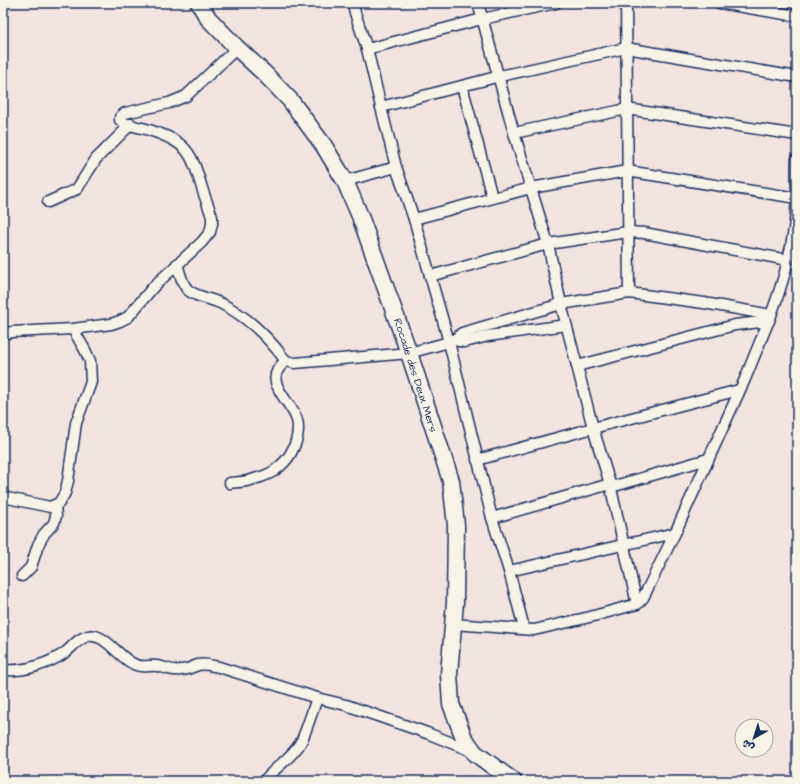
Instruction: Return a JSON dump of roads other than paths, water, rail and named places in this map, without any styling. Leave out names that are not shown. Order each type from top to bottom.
[{"type":"highway","name":"Rocade des Deux Mers","points":[[199,3],[208,18],[290,100],[324,146],[345,181],[360,216],[409,353],[451,481],[456,526],[455,602],[449,674],[451,704],[464,738],[476,753],[513,781]]},
{"type":"street","points":[[353,3],[367,49],[380,107],[396,167],[414,219],[430,276],[451,341],[492,518],[509,571],[524,628]]},
{"type":"street","points":[[478,3],[500,76],[514,133],[548,244],[566,325],[610,486],[637,604]]},
{"type":"street","points":[[367,49],[482,19],[556,3]]},
{"type":"street","points":[[626,3],[628,109],[628,293]]},
{"type":"street","points":[[719,3],[797,16]]},
{"type":"street","points":[[3,334],[73,329],[120,322],[128,317],[155,285],[202,242],[210,232],[212,224],[209,208],[191,155],[183,146],[172,138],[122,122],[120,120],[121,115],[125,113],[169,103],[186,96],[237,48]]},
{"type":"street","points":[[380,107],[500,76],[626,48],[797,77]]},
{"type":"street","points":[[462,86],[492,197]]},
{"type":"street","points":[[514,133],[628,109],[797,135]]},
{"type":"street","points":[[48,202],[77,189],[96,159],[131,124]]},
{"type":"street","points":[[453,624],[524,628],[534,630],[603,614],[637,604],[643,598],[675,533],[770,318],[788,260],[795,219],[797,198],[797,159]]},
{"type":"street","points":[[345,181],[396,167]]},
{"type":"street","points":[[414,219],[492,197],[531,188],[627,171],[797,198]]},
{"type":"street","points":[[430,276],[548,244],[628,232],[644,233],[788,260]]},
{"type":"street","points":[[178,264],[182,282],[188,291],[224,304],[255,326],[274,344],[286,361],[295,363],[409,353],[451,341],[465,342],[488,336],[566,325]]},
{"type":"street","points":[[451,341],[462,333],[561,304],[628,293],[704,303],[770,318]]},
{"type":"street","points":[[577,366],[735,325],[770,318]]},
{"type":"street","points":[[3,497],[50,507],[59,503],[65,493],[76,423],[91,382],[90,361],[73,329]]},
{"type":"street","points":[[230,483],[253,480],[269,474],[280,467],[295,445],[297,420],[276,386],[277,371],[280,365],[286,361]]},
{"type":"street","points":[[478,460],[739,390]]},
{"type":"street","points":[[492,518],[708,459]]},
{"type":"street","points":[[22,576],[31,567],[38,545],[44,534],[54,523],[56,516],[54,506]]},
{"type":"street","points":[[509,571],[675,533]]},
{"type":"street","points":[[3,670],[14,671],[51,660],[66,652],[82,638],[93,636],[101,638],[127,661],[136,665],[144,667],[158,666],[175,671],[207,664],[317,698],[346,705],[427,733],[476,753]]},
{"type":"street","points":[[264,781],[268,775],[288,758],[300,743],[317,698]]}]
